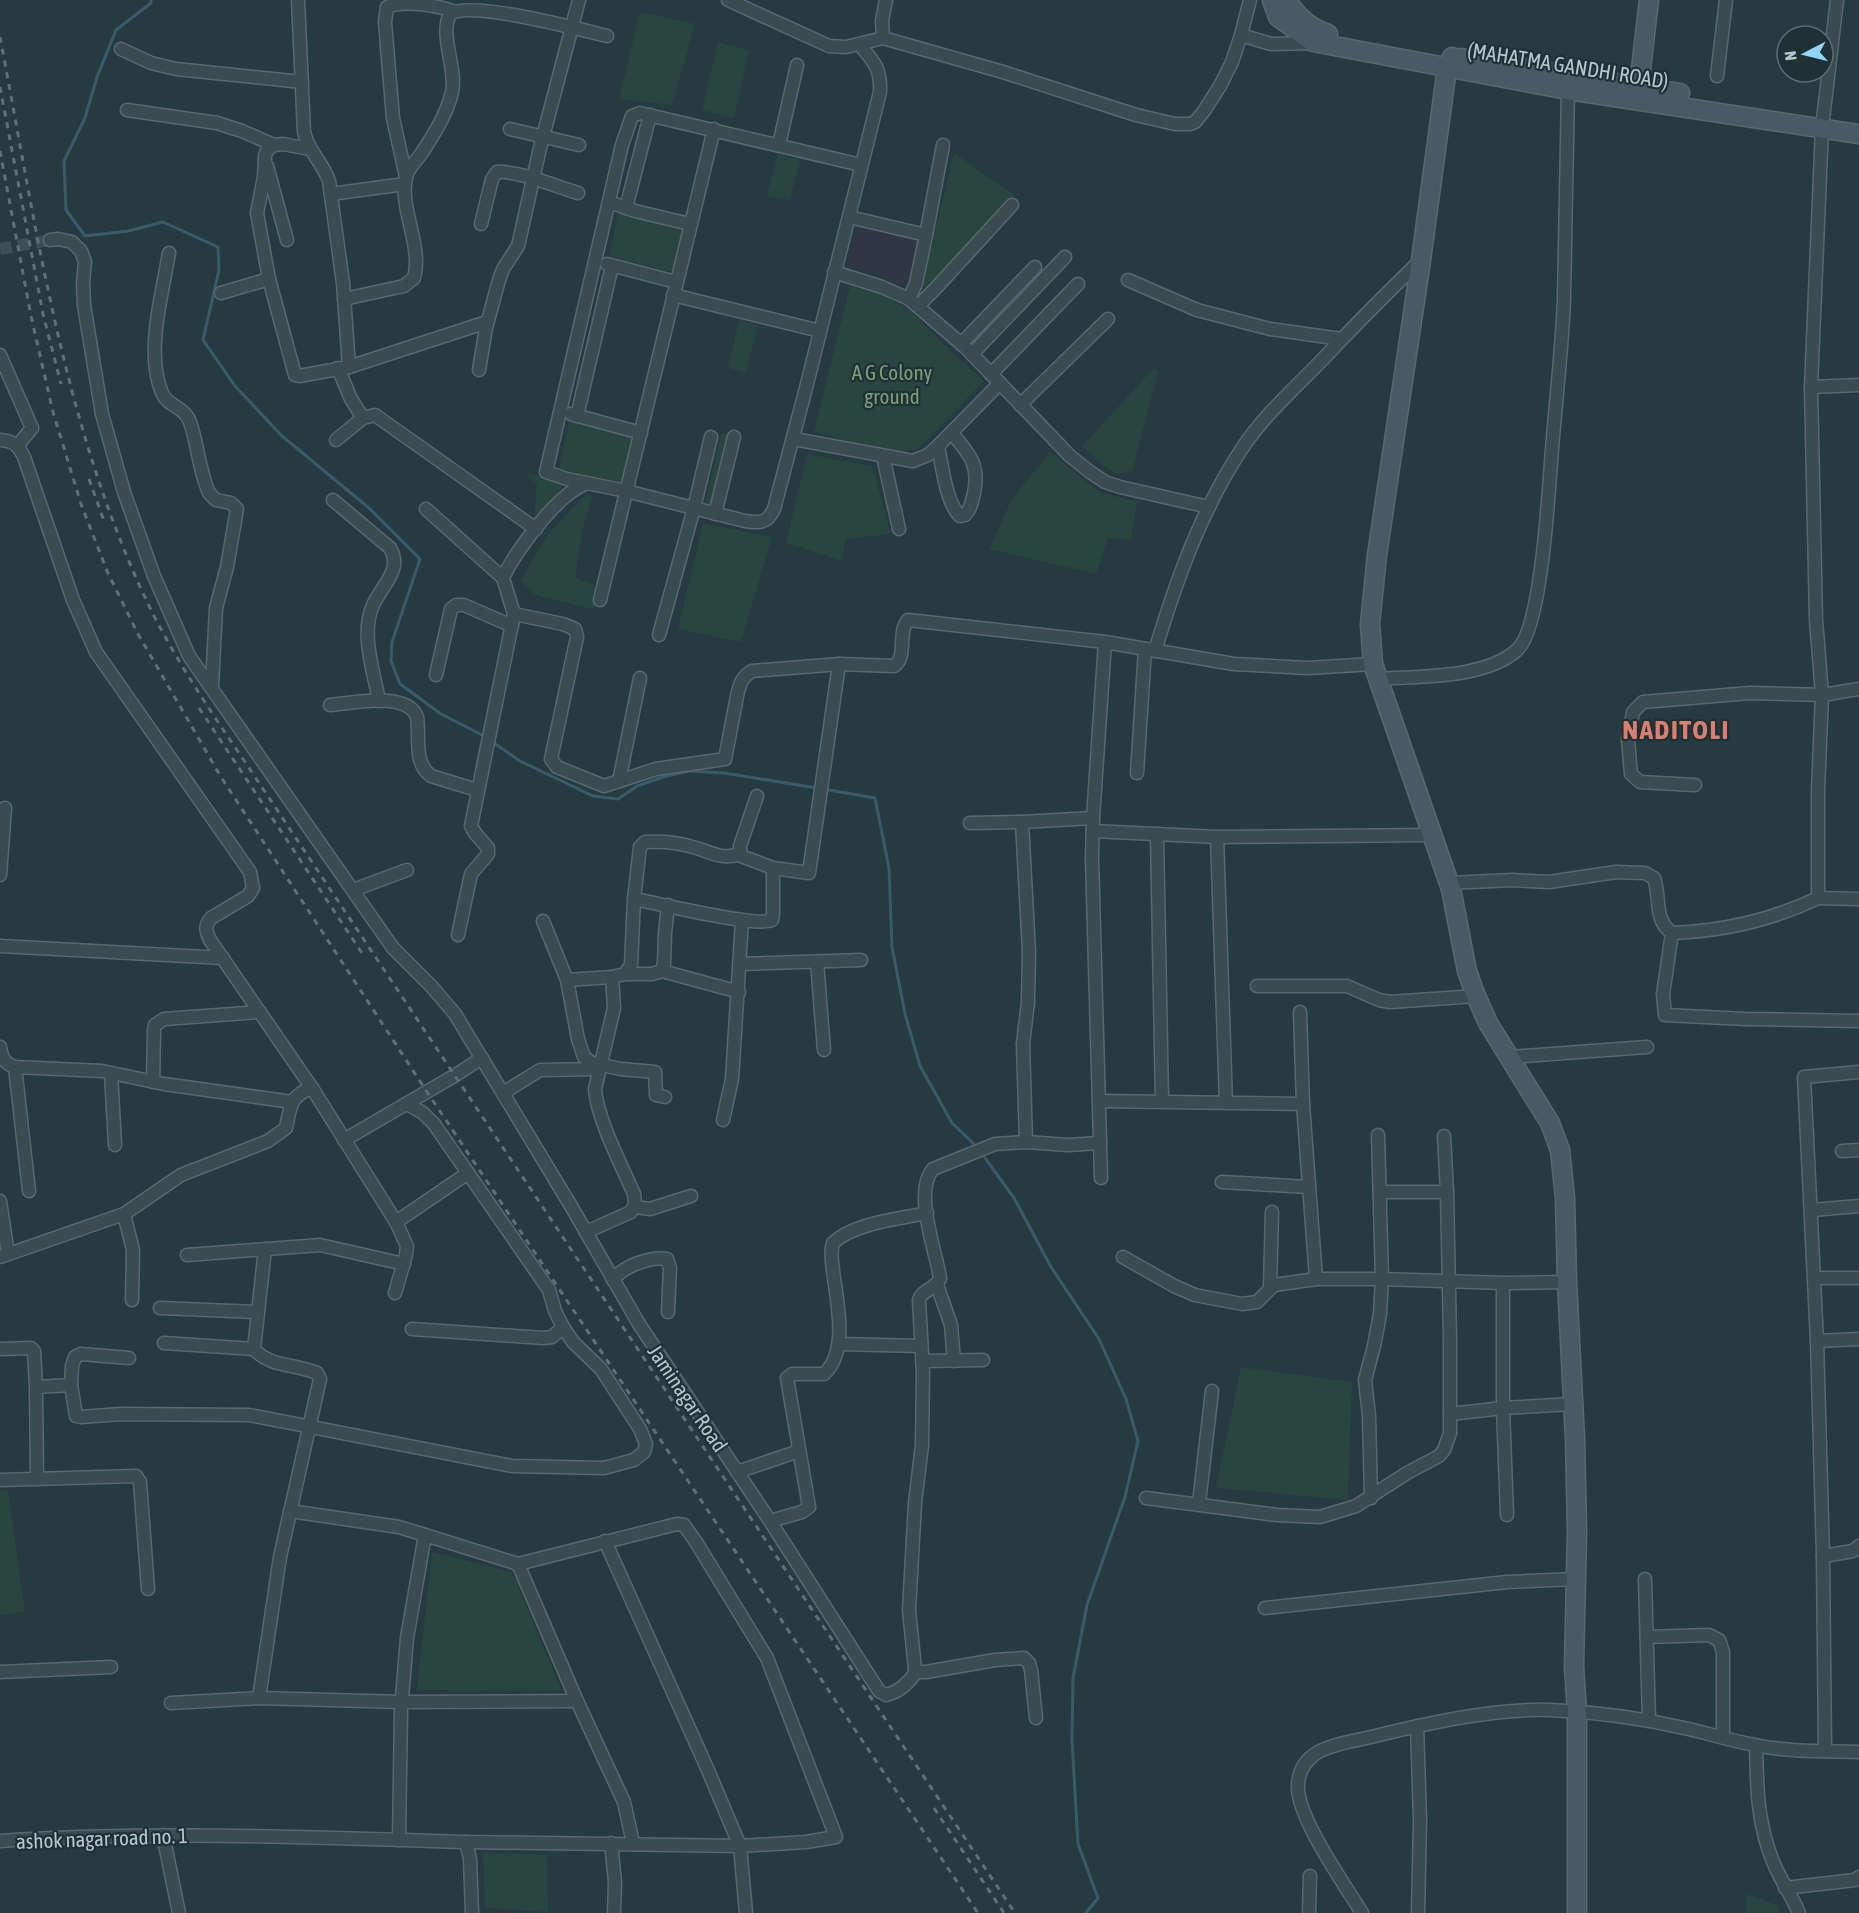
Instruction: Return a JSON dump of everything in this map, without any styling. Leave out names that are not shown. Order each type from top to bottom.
[{"type":"street","points":[[298,0],[304,132],[306,142],[323,166],[331,194],[344,299],[344,368],[351,399],[363,418]]},
{"type":"street","points":[[479,370],[488,321],[503,269],[518,246],[532,179],[579,0]]},
{"type":"street","points":[[728,0],[829,46],[846,47],[883,38],[1012,75],[1136,115],[1184,124],[1195,122],[1220,86],[1241,35],[1250,0]]},
{"type":"street","points":[[883,38],[882,21],[886,0]]},
{"type":"street","points":[[1287,0],[1297,14],[1315,30],[1449,63],[1639,86],[1823,122],[1859,123]]},
{"type":"street","points":[[1639,86],[1649,0]]},
{"type":"street","points":[[1717,76],[1726,0]]},
{"type":"street","points":[[1818,898],[1818,790],[1822,695],[1816,620],[1811,387],[1823,122],[1837,0]]},
{"type":"street","points":[[344,299],[404,286],[414,278],[416,265],[406,180],[393,118],[385,22],[387,7],[392,3],[405,1],[474,8],[539,17],[607,36]]},
{"type":"street","points":[[331,194],[406,180],[450,101],[453,88],[446,23],[450,14],[458,7]]},
{"type":"street","name":"(MAHATMA GANDHI ROAD)","points":[[1275,8],[1313,42],[1449,63],[1568,90],[1823,122],[1859,134]]},
{"type":"street","points":[[1241,35],[1271,44],[1318,43]]},
{"type":"street","points":[[859,44],[879,70],[880,92],[794,439],[769,519],[756,523],[567,479],[546,472],[609,202],[630,118],[636,112],[861,165]]},
{"type":"street","points":[[121,49],[151,63],[176,69],[302,82]]},
{"type":"street","points":[[1449,63],[1377,555],[1370,624],[1375,671],[1449,883],[1467,971],[1476,996],[1488,1023],[1550,1123],[1560,1150],[1565,1198],[1577,1495],[1574,1667],[1577,1913]]},
{"type":"street","points":[[779,145],[797,65]]},
{"type":"street","points":[[436,675],[451,609],[456,604],[513,620],[563,624],[572,627],[577,632],[551,751],[551,761],[557,767],[599,784],[609,785],[667,766],[725,759],[741,680],[752,671],[839,664],[897,665],[905,623],[909,620],[1106,642],[1234,664],[1375,671],[1463,672],[1510,656],[1520,648],[1527,634],[1541,566],[1564,300],[1568,90]]},
{"type":"street","points":[[127,110],[217,123],[242,131],[274,146]]},
{"type":"street","points":[[626,208],[650,115]]},
{"type":"street","points":[[510,129],[579,145]]},
{"type":"street","points":[[600,600],[714,129]]},
{"type":"street","points":[[310,149],[290,145],[274,146],[267,150],[257,213],[269,279],[295,375],[344,368],[488,321]]},
{"type":"street","points":[[914,303],[943,145]]},
{"type":"street","points":[[265,156],[286,240]]},
{"type":"street","points":[[481,224],[494,174],[503,172],[578,192]]},
{"type":"street","points":[[609,202],[690,224]]},
{"type":"street","points":[[914,303],[935,289],[1012,205]]},
{"type":"street","points":[[849,217],[926,235]]},
{"type":"street","name":"Jaminagar Road","points":[[50,240],[72,242],[81,251],[85,262],[84,305],[102,414],[124,492],[154,576],[189,656],[393,948],[438,993],[455,1014],[670,1374],[770,1521],[882,1694],[893,1694],[902,1688],[916,1672]]},
{"type":"street","points":[[169,253],[155,337],[154,356],[157,372],[163,394],[173,405],[182,409],[190,423],[209,493],[216,500],[231,504],[237,509],[227,567],[216,608],[212,686]]},
{"type":"street","points":[[972,354],[1065,257]]},
{"type":"street","points":[[1137,773],[1150,650],[1195,535],[1209,507],[1237,457],[1278,403],[1421,260]]},
{"type":"street","points":[[596,261],[676,282]]},
{"type":"street","points":[[577,416],[612,266]]},
{"type":"street","points":[[961,344],[1035,267]]},
{"type":"street","points":[[834,272],[882,287],[914,303],[972,354],[1070,456],[1105,482],[1209,507]]},
{"type":"street","points":[[221,292],[269,279]]},
{"type":"street","points":[[1128,280],[1197,310],[1270,329],[1341,339]]},
{"type":"street","points":[[794,439],[913,461],[928,455],[952,433],[995,378],[1078,284]]},
{"type":"street","points":[[673,295],[820,332]]},
{"type":"street","points":[[1020,405],[1108,319]]},
{"type":"street","points":[[0,355],[32,428],[18,445]]},
{"type":"street","points":[[1811,387],[1859,385]]},
{"type":"street","points":[[561,412],[641,433]]},
{"type":"street","points":[[336,440],[363,418],[375,414],[536,529]]},
{"type":"street","points":[[938,446],[950,500],[957,515],[965,515],[972,500],[977,473],[970,457],[952,433]]},
{"type":"street","points":[[659,635],[711,437]]},
{"type":"street","points":[[715,514],[734,437]]},
{"type":"street","points":[[0,440],[18,445],[24,457],[74,600],[96,652],[250,872],[253,888],[248,896],[211,918],[206,924],[206,931],[312,1088],[396,1222],[407,1246],[395,1293]]},
{"type":"street","points":[[883,456],[899,529]]},
{"type":"street","points":[[503,578],[536,529],[566,495],[586,483]]},
{"type":"street","points":[[333,500],[390,548],[395,555],[394,570],[373,605],[369,619],[370,649],[379,701]]},
{"type":"street","points":[[426,509],[503,578],[513,620],[471,826],[488,848],[488,854],[471,874],[458,935]]},
{"type":"street","points":[[1101,1178],[1093,818],[1106,642]]},
{"type":"street","points":[[757,796],[740,846],[740,854],[744,858],[772,868],[809,873],[839,664]]},
{"type":"street","points":[[619,781],[640,678]]},
{"type":"street","points":[[1695,785],[1640,782],[1631,774],[1628,739],[1633,712],[1643,702],[1750,693],[1822,695],[1859,689]]},
{"type":"street","points":[[330,705],[379,701],[407,705],[415,712],[418,723],[419,758],[424,771],[431,776],[477,790]]},
{"type":"street","points":[[0,875],[5,808]]},
{"type":"street","points":[[970,823],[1093,818]]},
{"type":"street","points":[[1022,822],[1029,952],[1028,1002],[1023,1044],[1026,1142]]},
{"type":"street","points":[[1093,831],[1217,837],[1433,836]]},
{"type":"street","points":[[1156,834],[1162,1102]]},
{"type":"street","points":[[1217,837],[1226,1103]]},
{"type":"street","points":[[625,974],[631,965],[634,899],[639,850],[642,843],[672,843],[691,846],[726,857],[740,854]]},
{"type":"street","points":[[634,899],[742,920],[767,922],[773,918],[772,868]]},
{"type":"street","points":[[352,890],[407,870]]},
{"type":"street","points":[[1449,883],[1512,880],[1549,882],[1616,873],[1645,873],[1654,878],[1660,920],[1672,933],[1744,924],[1818,898],[1859,899]]},
{"type":"street","points":[[662,971],[668,905]]},
{"type":"street","points":[[723,1120],[732,1079],[742,920]]},
{"type":"street","points":[[543,921],[567,980],[581,1051],[588,1060],[600,1067]]},
{"type":"street","points":[[1672,933],[1663,994],[1665,1015],[1859,1021]]},
{"type":"street","points":[[0,946],[223,958]]},
{"type":"street","points":[[740,964],[861,960]]},
{"type":"street","points":[[817,962],[824,1050]]},
{"type":"street","points":[[567,980],[625,974],[651,975],[662,971],[739,992]]},
{"type":"street","points":[[586,1232],[630,1212],[635,1207],[634,1194],[615,1153],[596,1100],[595,1089],[614,1008],[612,977]]},
{"type":"street","points":[[1257,986],[1347,986],[1379,1000],[1390,1002],[1476,996]]},
{"type":"street","points":[[153,1082],[153,1030],[158,1022],[164,1019],[260,1012]]},
{"type":"street","points":[[1300,1012],[1303,1104],[1316,1279]]},
{"type":"street","points":[[0,1047],[2,1057],[7,1064],[15,1066],[111,1073],[153,1082],[292,1102]]},
{"type":"street","points":[[1509,1057],[1647,1047]]},
{"type":"street","points":[[343,1138],[407,1104],[482,1058]]},
{"type":"street","points":[[15,1066],[29,1191]]},
{"type":"street","points":[[503,1093],[540,1070],[600,1067],[655,1072],[657,1095],[665,1097]]},
{"type":"street","points":[[1825,1751],[1823,1556],[1817,1341],[1804,1077],[1859,1072]]},
{"type":"street","points":[[111,1073],[115,1145]]},
{"type":"street","points":[[0,1201],[4,1256],[124,1214],[181,1175],[268,1141],[286,1128],[292,1102],[302,1091],[312,1088]]},
{"type":"street","points":[[1098,1101],[1303,1104]]},
{"type":"street","points":[[129,1358],[81,1354],[75,1357],[71,1385],[76,1416],[249,1415],[512,1466],[604,1468],[633,1460],[642,1455],[646,1448],[645,1438],[640,1429],[600,1368],[573,1342],[563,1327],[555,1311],[549,1290],[434,1124],[423,1113],[407,1104]]},
{"type":"street","points":[[1371,1498],[1369,1416],[1365,1380],[1378,1324],[1382,1279],[1378,1136]]},
{"type":"street","points":[[1146,1498],[1199,1503],[1277,1515],[1310,1517],[1334,1514],[1371,1498],[1407,1473],[1439,1456],[1444,1450],[1448,1439],[1450,1414],[1450,1281],[1444,1136]]},
{"type":"street","points":[[1036,1718],[1031,1670],[1029,1662],[1024,1658],[916,1672],[909,1610],[915,1503],[921,1459],[922,1361],[919,1296],[937,1285],[939,1281],[927,1213],[926,1192],[933,1169],[963,1158],[986,1146],[1026,1142],[1068,1145],[1100,1143]]},
{"type":"street","points":[[1842,1151],[1859,1150]]},
{"type":"street","points":[[396,1222],[468,1173]]},
{"type":"street","points":[[1222,1182],[1309,1187]]},
{"type":"street","points":[[1380,1192],[1447,1192]]},
{"type":"street","points":[[635,1207],[650,1209],[691,1196]]},
{"type":"street","points":[[1812,1210],[1859,1206]]},
{"type":"street","points":[[1270,1287],[1272,1212]]},
{"type":"street","points":[[770,1521],[802,1512],[809,1507],[787,1378],[792,1374],[824,1374],[834,1362],[839,1344],[833,1243],[846,1234],[871,1225],[927,1213]]},
{"type":"street","points":[[124,1214],[133,1250],[132,1300]]},
{"type":"street","points":[[187,1255],[320,1245],[404,1264]]},
{"type":"street","points":[[254,1349],[265,1249]]},
{"type":"street","points":[[1123,1257],[1174,1286],[1195,1295],[1242,1304],[1257,1302],[1270,1287],[1280,1283],[1316,1279],[1567,1282]]},
{"type":"street","points":[[613,1280],[618,1273],[628,1268],[659,1259],[668,1260],[670,1268],[668,1312]]},
{"type":"street","points":[[1815,1278],[1859,1278]]},
{"type":"street","points":[[1503,1283],[1503,1408],[1507,1515]]},
{"type":"street","points":[[937,1285],[951,1325],[954,1361]]},
{"type":"street","points":[[160,1308],[258,1312]]},
{"type":"street","points":[[412,1329],[543,1338],[552,1337],[563,1327]]},
{"type":"street","points":[[1817,1341],[1859,1340]]},
{"type":"street","points":[[164,1343],[254,1349],[269,1361],[317,1372],[320,1379],[280,1557],[259,1698]]},
{"type":"street","points":[[839,1344],[921,1346]]},
{"type":"street","points":[[0,1349],[31,1348],[36,1356],[37,1479]]},
{"type":"street","points":[[922,1361],[983,1360]]},
{"type":"street","points":[[36,1387],[71,1385]]},
{"type":"street","points":[[1199,1503],[1212,1391]]},
{"type":"street","points":[[1450,1414],[1573,1404]]},
{"type":"street","points":[[737,1472],[799,1450]]},
{"type":"street","points":[[0,1480],[136,1476],[140,1482],[148,1589]]},
{"type":"street","points":[[290,1511],[399,1527],[518,1564],[605,1541],[740,1846],[746,1913]]},
{"type":"street","name":"ashok nagar road no. 1","points":[[0,1841],[204,1834],[466,1842],[740,1846],[806,1842],[836,1837],[766,1658],[684,1525],[677,1524],[605,1541]]},
{"type":"street","points":[[399,1840],[402,1702],[407,1638],[424,1535]]},
{"type":"street","points":[[1823,1556],[1853,1551],[1859,1546]]},
{"type":"street","points":[[518,1564],[577,1701],[624,1802],[633,1843]]},
{"type":"street","points":[[1265,1608],[1507,1582],[1575,1579]]},
{"type":"street","points":[[1645,1579],[1649,1721]]},
{"type":"street","points":[[1647,1637],[1709,1635],[1719,1640],[1723,1652],[1723,1737]]},
{"type":"street","points":[[0,1672],[111,1667]]},
{"type":"street","points":[[171,1703],[259,1698],[402,1702],[577,1701]]},
{"type":"street","points":[[1362,1913],[1305,1815],[1297,1786],[1300,1770],[1309,1757],[1336,1744],[1417,1726],[1517,1711],[1548,1710],[1649,1721],[1756,1746],[1859,1752]]},
{"type":"street","points":[[1417,1726],[1420,1821],[1418,1913]]},
{"type":"street","points":[[1756,1746],[1757,1805],[1762,1832],[1774,1864],[1799,1913]]},
{"type":"street","points":[[163,1835],[179,1913]]},
{"type":"street","points":[[466,1842],[470,1859],[472,1913]]},
{"type":"street","points":[[611,1843],[615,1882],[614,1913]]},
{"type":"street","points":[[1309,1913],[1310,1876]]},
{"type":"street","points":[[1785,1888],[1855,1880],[1859,1877]]},
{"type":"shaded area","points":[[859,221],[924,236],[912,290],[877,274],[849,268]]},
{"type":"green space","points":[[640,12],[695,24],[672,105],[619,99]]},
{"type":"green space","points":[[718,42],[749,50],[734,118],[702,110]]},
{"type":"green space","points":[[954,153],[1015,196],[926,293],[920,294]]},
{"type":"green space","points":[[778,154],[800,160],[790,200],[767,196]]},
{"type":"green space","points":[[619,210],[687,228],[675,273],[609,256]]},
{"type":"green space","name":"A G Colony ground","points":[[850,286],[883,295],[910,310],[984,381],[918,449],[895,453],[814,432]]},
{"type":"green space","points":[[739,320],[758,325],[746,373],[728,368]]},
{"type":"green space","points":[[1154,368],[1158,372],[1132,471],[1117,474],[1101,464],[1082,446]]},
{"type":"green space","points":[[570,418],[637,434],[627,485],[559,469]]},
{"type":"green space","points":[[721,433],[728,435],[711,504],[705,503]]},
{"type":"green space","points":[[1050,452],[1099,492],[1137,502],[1131,540],[1108,538],[1096,574],[989,549],[1012,499]]},
{"type":"green space","points":[[807,454],[872,466],[891,534],[846,539],[842,561],[786,543]]},
{"type":"green space","points":[[525,472],[564,484],[549,505],[539,514],[534,515],[537,484]]},
{"type":"green space","points":[[585,495],[593,496],[586,517],[576,578],[600,587],[593,609],[536,595],[521,581],[547,535]]},
{"type":"green space","points":[[703,523],[772,537],[741,642],[678,629]]},
{"type":"green space","points":[[1241,1367],[1352,1382],[1348,1500],[1216,1488]]},
{"type":"green space","points":[[8,1490],[25,1612],[0,1615],[0,1491]]},
{"type":"green space","points":[[432,1552],[512,1572],[562,1691],[417,1690]]},
{"type":"green space","points":[[483,1853],[547,1855],[548,1912],[485,1908]]},
{"type":"green space","points":[[1746,1894],[1777,1905],[1779,1913],[1746,1913]]},
{"type":"waterway","points":[[151,0],[151,3],[116,30],[97,77],[85,118],[64,161],[66,210],[85,236],[128,231],[163,222],[218,247],[219,270],[203,340],[235,386],[282,436],[369,508],[420,559],[392,642],[391,661],[400,684],[441,714],[486,737]]},
{"type":"waterway","points":[[491,741],[520,761],[593,796],[618,799],[637,786],[689,771],[724,773],[817,788]]},
{"type":"waterway","points":[[823,789],[875,798],[889,868],[892,947],[905,1014],[920,1066],[952,1123],[975,1145]]},
{"type":"waterway","points":[[985,1158],[1014,1198],[1051,1267],[1099,1339],[1126,1399],[1138,1441],[1125,1497],[1087,1605],[1073,1678],[1072,1740],[1078,1844],[1098,1898],[1086,1913]]},
{"type":"tunnel","points":[[0,249],[50,240]]},
{"type":"railway","points":[[0,37],[40,249],[72,390],[115,527],[143,593],[165,636],[216,719],[1015,1913]]},
{"type":"railway","points":[[0,87],[43,314],[61,384]]},
{"type":"railway","points":[[0,151],[31,316],[53,412],[81,504],[107,571],[138,634],[221,777],[427,1092],[978,1913]]},
{"type":"railway","points":[[89,479],[104,521]]},
{"type":"railway","points":[[199,708],[362,953]]},
{"type":"railway","points":[[934,1808],[1004,1913]]},
{"type":"district","name":"NADITOLI","points":[[1676,729]]}]
